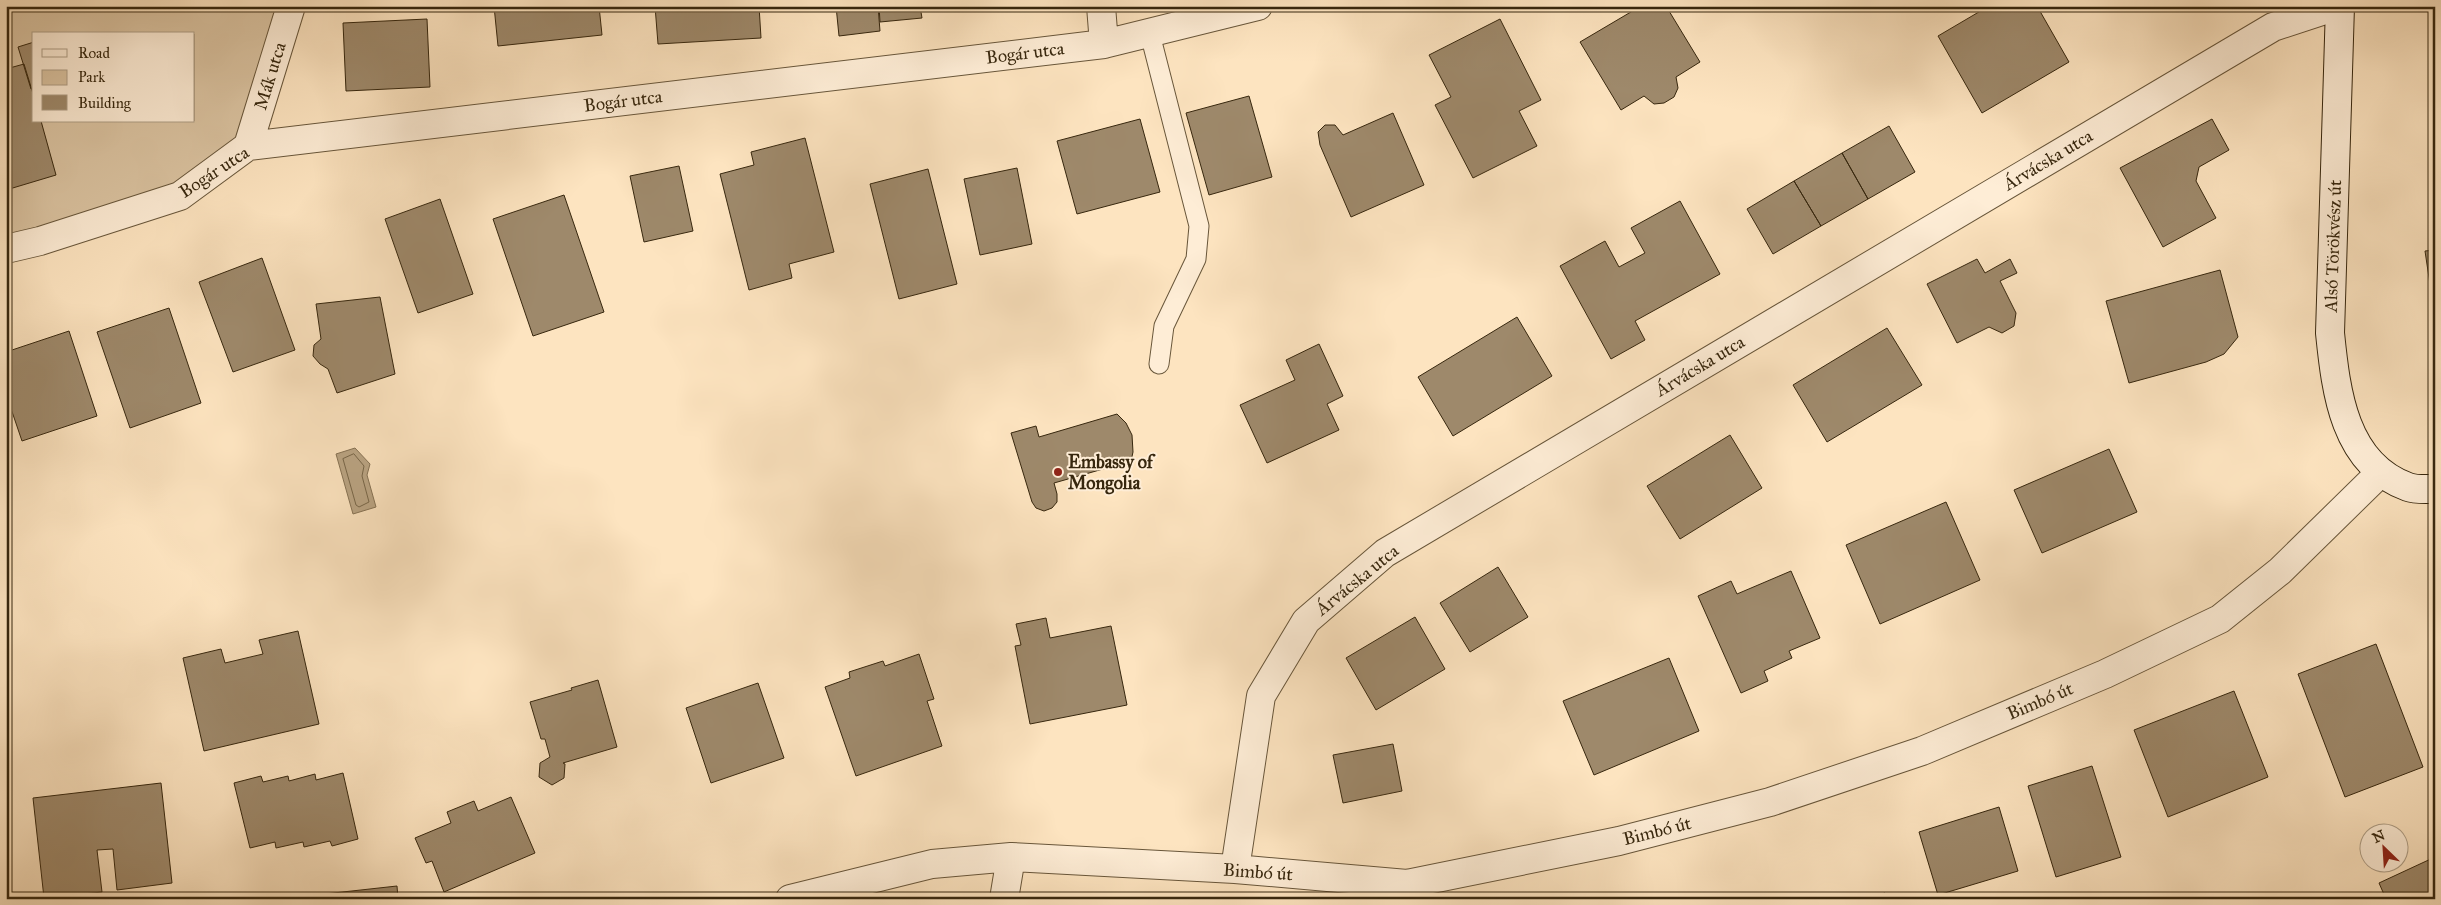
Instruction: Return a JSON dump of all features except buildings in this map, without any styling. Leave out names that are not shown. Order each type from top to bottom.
[{"type":"street","name":"Mák utca","points":[[248,146],[291,6]]},
{"type":"street","points":[[1101,6],[1104,44]]},
{"type":"street","name":"Bogár utca","points":[[6,249],[40,241],[180,196],[248,146],[1104,44],[1258,6]]},
{"type":"street","name":"Alsó Törökvész út","points":[[2339,6],[2330,334],[2335,385],[2347,422],[2363,455],[2380,473]]},
{"type":"street","name":"Árvácska utca","points":[[1235,869],[1261,696],[1306,621],[1385,553],[2273,26],[2339,6]]},
{"type":"street","points":[[2380,473],[2410,488],[2435,489]]},
{"type":"street","name":"Bimbó út","points":[[790,899],[932,864],[1011,857],[1235,869],[1407,884],[1619,841],[1770,802],[1922,752],[2105,674],[2220,620],[2280,571],[2380,473]]},
{"type":"street","points":[[1004,899],[1011,857]]},
{"type":"lane","points":[[1150,34],[1199,226],[1196,259],[1164,326],[1159,364]]},
{"type":"green space","points":[[6,6],[291,6],[248,146],[180,196],[6,249]]},
{"type":"water","points":[[355,448],[370,464],[367,475],[376,507],[353,514],[336,454]]},
{"type":"place","name":"Embassy of Mongolia","points":[[1058,472]]}]
